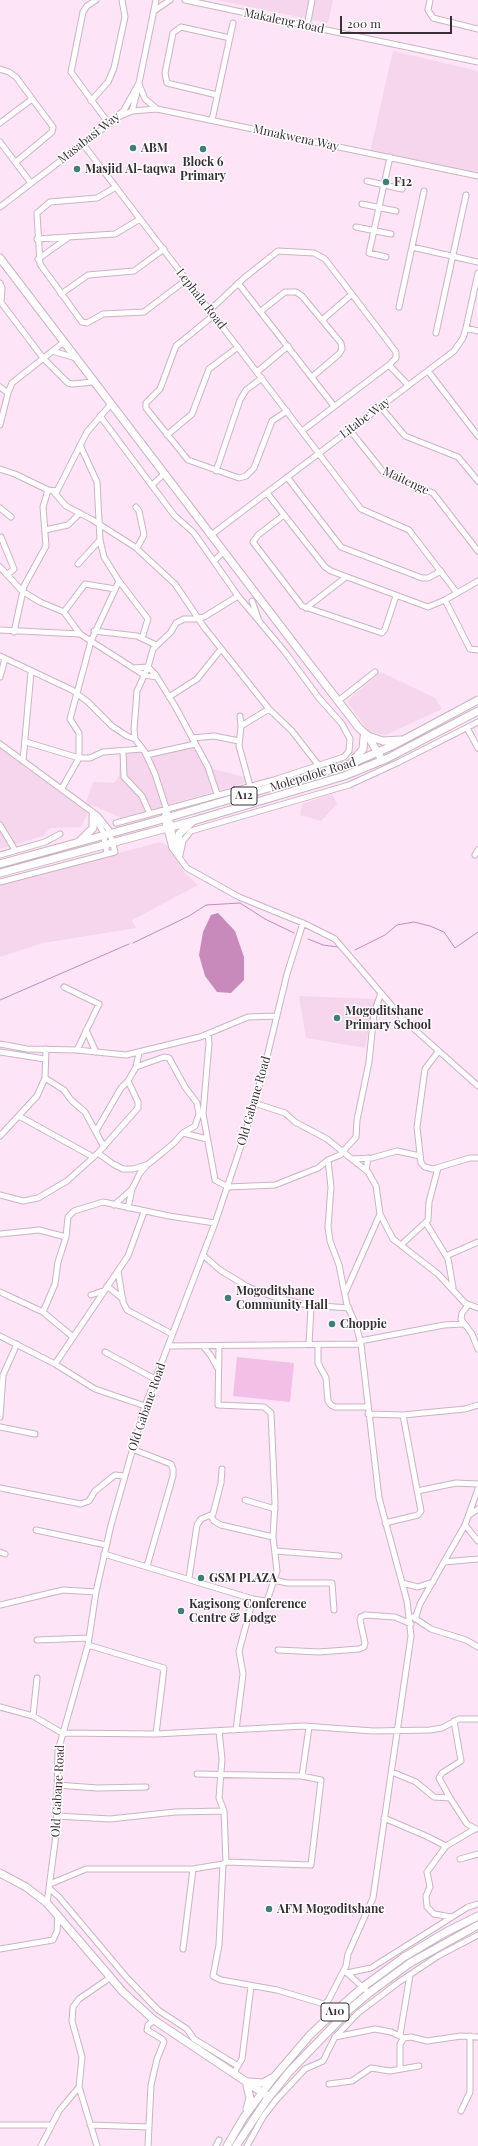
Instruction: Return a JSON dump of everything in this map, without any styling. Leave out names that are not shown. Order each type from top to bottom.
[{"type":"main road","points":[[0,258],[224,551],[255,598],[360,728],[380,762]]},
{"type":"main road","name":"Molepolole Road","points":[[0,864],[107,835],[166,814],[282,785],[350,764],[376,754],[404,740],[478,700]]},
{"type":"main road","name":"Molepolole Road","points":[[0,873],[313,787],[380,762],[478,711]]},
{"type":"main road","points":[[366,737],[388,741],[404,740]]},
{"type":"main road","points":[[350,764],[363,749],[366,737]]},
{"type":"main road","points":[[274,780],[282,785]]},
{"type":"main road","points":[[78,842],[93,828],[93,815]]},
{"type":"main road","points":[[177,856],[179,834],[193,821]]},
{"type":"main road","points":[[0,1873],[26,1887],[47,1903],[112,1978],[134,2002],[154,2020],[246,2082],[267,2099]]},
{"type":"main road","name":"A10","points":[[227,2146],[244,2117],[261,2094],[310,2035],[363,1987],[420,1947],[478,1916]]},
{"type":"main road","name":"A10","points":[[236,2146],[267,2099],[289,2072],[323,2035],[369,1993],[425,1954],[478,1925]]},
{"type":"main road","points":[[246,2082],[262,2083],[274,2077]]},
{"type":"main road","points":[[244,2117],[249,2102],[246,2082]]},
{"type":"street","points":[[96,0],[87,6],[83,12],[71,69],[72,74],[109,124]]},
{"type":"street","points":[[91,101],[108,82],[114,68],[125,17],[122,0]]},
{"type":"street","name":"Masabasi Way","points":[[0,207],[109,124],[127,104],[139,83],[154,11],[152,0]]},
{"type":"street","points":[[154,11],[156,0]]},
{"type":"street","points":[[154,11],[170,0]]},
{"type":"street","name":"Makaleng Road","points":[[184,0],[478,62]]},
{"type":"street","points":[[307,26],[312,0]]},
{"type":"street","points":[[430,0],[428,10],[433,18],[478,29]]},
{"type":"street","points":[[212,120],[233,23]]},
{"type":"street","points":[[217,95],[167,83],[165,73],[174,33],[181,27],[230,38]]},
{"type":"street","points":[[0,69],[9,72],[16,78],[53,129],[52,132],[16,162]]},
{"type":"street","points":[[139,83],[140,90],[145,99],[157,109]]},
{"type":"street","points":[[132,111],[139,83]]},
{"type":"street","points":[[0,123],[32,99]]},
{"type":"street","name":"Mmakwena Way","points":[[116,118],[132,111],[157,109],[478,176]]},
{"type":"street","points":[[0,142],[2,149],[16,162],[31,183]]},
{"type":"street","name":"Lephala Road","points":[[83,144],[361,509],[409,530],[457,593]]},
{"type":"street","points":[[386,257],[369,253],[390,157]]},
{"type":"street","points":[[367,181],[402,189]]},
{"type":"street","points":[[116,187],[97,198],[52,201],[37,213],[38,259],[40,264],[82,322],[87,323],[103,314],[144,312],[186,280]]},
{"type":"street","points":[[399,308],[424,191]]},
{"type":"street","points":[[436,334],[466,195]]},
{"type":"street","points":[[362,204],[396,211]]},
{"type":"street","points":[[38,239],[115,234],[140,219]]},
{"type":"street","points":[[356,227],[391,234]]},
{"type":"street","points":[[38,259],[70,237]]},
{"type":"street","points":[[412,247],[478,262]]},
{"type":"street","points":[[61,294],[88,275],[134,271],[164,249]]},
{"type":"street","points":[[287,411],[272,421],[257,463],[250,472],[238,478],[188,460],[146,408],[146,402],[160,389],[176,346],[212,313],[238,283],[278,251],[314,253],[325,259],[396,352],[396,358],[390,365],[302,431]]},
{"type":"street","name":"Litabe Way","points":[[211,535],[319,454],[349,429],[454,351],[463,338],[476,290],[478,274]]},
{"type":"street","points":[[0,283],[2,288],[1,303],[43,358],[70,384],[94,382]]},
{"type":"street","points":[[238,283],[261,310],[334,406]]},
{"type":"street","points":[[261,310],[285,292],[291,291],[302,296],[341,343],[342,349],[339,354],[312,377]]},
{"type":"street","points":[[322,320],[351,295]]},
{"type":"street","points":[[466,328],[478,330]]},
{"type":"street","points":[[0,425],[8,393],[12,384],[64,342]]},
{"type":"street","points":[[257,372],[288,346]]},
{"type":"street","points":[[167,434],[192,414],[209,369],[238,347]]},
{"type":"street","points":[[52,351],[76,358]]},
{"type":"street","points":[[390,365],[408,386]]},
{"type":"street","points":[[428,371],[478,436]]},
{"type":"street","points":[[216,471],[242,395],[262,378]]},
{"type":"street","points":[[0,387],[8,393]]},
{"type":"street","points":[[50,491],[57,491],[80,445],[100,416],[111,404]]},
{"type":"street","points":[[380,406],[405,436],[458,457],[478,482]]},
{"type":"street","points":[[100,416],[179,521],[194,533],[238,596],[285,652],[319,698],[342,724],[348,735],[349,746],[347,754],[319,766],[274,780],[217,794],[166,814],[150,814],[116,823]]},
{"type":"street","name":"Maitenge","points":[[349,429],[384,473],[433,493],[478,551]]},
{"type":"street","points":[[80,445],[97,482],[101,525],[100,540],[105,560],[148,619],[142,638]]},
{"type":"street","points":[[0,469],[15,474],[50,491],[66,506],[101,525],[137,548],[179,589],[198,619],[269,709],[292,731],[319,766]]},
{"type":"street","points":[[152,485],[164,474]]},
{"type":"street","points":[[287,477],[341,547],[422,578],[428,578],[441,571]]},
{"type":"street","points":[[14,632],[22,591],[46,546],[43,507],[50,491]]},
{"type":"street","points":[[267,493],[325,567],[346,577],[428,607],[445,600],[478,581]]},
{"type":"street","points":[[136,507],[139,511],[144,535],[137,548]]},
{"type":"street","points":[[0,508],[11,517]]},
{"type":"street","points":[[45,530],[68,525],[80,513]]},
{"type":"street","points":[[284,515],[258,535],[253,542],[298,603],[306,608],[382,633],[385,629],[396,596]]},
{"type":"street","points":[[1,537],[14,569],[7,575]]},
{"type":"street","points":[[78,564],[100,540]]},
{"type":"street","points":[[214,561],[224,551]]},
{"type":"street","points":[[0,567],[22,591],[40,602],[64,612],[80,634],[144,675],[157,677]]},
{"type":"street","points":[[306,608],[346,577]]},
{"type":"street","points":[[62,788],[79,758],[79,733],[70,719],[78,694],[91,641],[94,631],[119,581]]},
{"type":"street","points":[[64,612],[85,584],[115,590]]},
{"type":"street","points":[[238,596],[224,606],[198,619],[184,619],[176,623],[171,632],[156,645],[151,652],[148,667],[137,691],[134,729],[135,739],[146,755],[155,774],[177,856],[186,868],[198,876],[239,897],[335,939],[404,1020],[438,1052],[478,1086]]},
{"type":"street","points":[[247,606],[255,598]]},
{"type":"street","points":[[255,598],[259,622]]},
{"type":"street","points":[[445,600],[470,649],[478,650]]},
{"type":"street","points":[[0,630],[14,632],[80,634]]},
{"type":"street","points":[[94,631],[142,638],[156,645]]},
{"type":"street","points":[[169,697],[197,679],[222,648]]},
{"type":"street","points":[[0,677],[2,658],[78,694],[107,722],[127,736],[135,739]]},
{"type":"street","points":[[133,668],[148,667]]},
{"type":"street","points":[[148,667],[157,677],[208,767],[217,794]]},
{"type":"street","points":[[23,761],[26,742],[31,672]]},
{"type":"street","points":[[338,701],[375,672]]},
{"type":"street","points":[[241,726],[269,709]]},
{"type":"street","points":[[240,716],[241,726],[239,741],[250,786]]},
{"type":"street","points":[[177,856],[183,841],[191,831],[349,785],[478,722]]},
{"type":"street","points":[[466,728],[478,748]]},
{"type":"street","points":[[192,738],[214,736],[239,741]]},
{"type":"street","points":[[26,742],[79,758],[90,758],[103,752],[142,749]]},
{"type":"street","points":[[146,755],[195,744]]},
{"type":"street","points":[[1,747],[62,788],[89,808],[101,820],[109,844],[107,854]]},
{"type":"street","points":[[123,751],[124,778],[142,796],[150,814]]},
{"type":"street","points":[[262,801],[265,809]]},
{"type":"street","points":[[89,808],[107,835]]},
{"type":"street","points":[[0,824],[15,850]]},
{"type":"street","points":[[0,855],[45,842],[60,834]]},
{"type":"street","points":[[0,882],[115,852],[109,844]]},
{"type":"street","points":[[475,855],[478,850]]},
{"type":"street","name":"Old Gabane Road","points":[[47,1903],[57,1816],[57,1760],[62,1733],[88,1645],[96,1592],[104,1554],[124,1476],[145,1406],[228,1187],[264,1070],[287,974],[303,924]]},
{"type":"street","points":[[64,987],[99,1004],[77,1050]]},
{"type":"street","points":[[160,1047],[164,1056],[173,1062],[182,1083],[199,1107],[215,1180],[228,1187],[275,1185],[318,1168],[328,1160],[340,1156],[356,1137],[369,1062],[374,1013],[381,993]]},
{"type":"street","points":[[0,1044],[27,1049],[77,1050],[122,1055],[139,1053],[208,1034],[248,1017],[276,1016]]},
{"type":"street","points":[[86,1030],[96,1052]]},
{"type":"street","points":[[128,1208],[135,1181],[147,1165],[173,1144],[183,1133],[195,1126],[201,1114],[205,1094],[209,1043],[208,1034]]},
{"type":"street","points":[[26,1056],[27,1049]]},
{"type":"street","points":[[0,1136],[35,1100],[45,1078],[46,1049]]},
{"type":"street","points":[[0,1052],[46,1059]]},
{"type":"street","points":[[438,1052],[425,1069],[417,1122],[422,1166],[433,1169],[470,1158],[478,1158]]},
{"type":"street","points":[[96,1131],[136,1067],[139,1053]]},
{"type":"street","points":[[136,1067],[164,1056]]},
{"type":"street","points":[[45,1078],[64,1090],[71,1100],[85,1112],[104,1147]]},
{"type":"street","points":[[0,1195],[23,1201],[38,1198],[67,1181],[104,1147],[139,1105],[128,1081]]},
{"type":"street","points":[[193,1097],[200,1098],[205,1094]]},
{"type":"street","points":[[254,1103],[280,1110],[296,1122],[327,1140],[366,1170],[374,1181],[380,1214],[388,1232],[401,1245],[431,1267],[468,1305],[478,1308]]},
{"type":"street","points":[[19,1116],[92,1157]]},
{"type":"street","points":[[183,1133],[207,1139]]},
{"type":"street","points":[[352,1159],[368,1158],[397,1151],[420,1156]]},
{"type":"street","points":[[98,1153],[113,1164],[129,1169],[147,1165]]},
{"type":"street","points":[[366,1170],[368,1158]]},
{"type":"street","points":[[218,1731],[221,1774],[220,1798],[224,1811],[224,1863],[219,1945],[213,1976],[221,1980],[277,1990],[324,2004],[328,2001],[345,1971],[373,1898],[392,1772],[396,1730],[410,1646],[409,1614],[379,1498],[360,1343],[329,1235],[331,1187],[328,1160]]},
{"type":"street","points":[[401,1245],[416,1229],[426,1223],[429,1218],[429,1202],[438,1168]]},
{"type":"street","points":[[129,1169],[135,1181]]},
{"type":"street","points":[[114,1205],[132,1189]]},
{"type":"street","points":[[43,1312],[55,1284],[66,1236],[68,1217],[71,1213],[97,1203],[215,1223]]},
{"type":"street","points":[[55,1364],[134,1245],[144,1212]]},
{"type":"street","points":[[346,1290],[380,1214]]},
{"type":"street","points":[[426,1223],[449,1263],[453,1288]]},
{"type":"street","points":[[0,1234],[38,1230],[66,1236]]},
{"type":"street","points":[[446,1256],[478,1242]]},
{"type":"street","points":[[203,1255],[220,1270],[248,1287],[267,1294],[307,1305],[349,1308]]},
{"type":"street","points":[[118,1271],[123,1299],[127,1310],[172,1334]]},
{"type":"street","points":[[91,1296],[106,1288]]},
{"type":"street","points":[[106,1288],[123,1299]]},
{"type":"street","points":[[0,1292],[43,1312],[73,1337]]},
{"type":"street","points":[[468,1305],[461,1316],[464,1324],[472,1334],[478,1349]]},
{"type":"street","points":[[309,1345],[311,1307]]},
{"type":"street","points":[[168,1346],[318,1345],[360,1343],[444,1325],[464,1324]]},
{"type":"street","points":[[0,1336],[55,1364],[95,1389],[145,1406]]},
{"type":"street","points":[[0,1417],[1,1383],[5,1370],[17,1344]]},
{"type":"street","points":[[318,1345],[318,1363],[326,1378],[328,1401],[331,1405],[335,1407],[367,1407]]},
{"type":"street","points":[[203,1346],[215,1361],[218,1372]]},
{"type":"street","points":[[104,1554],[189,1578],[253,1599],[265,1601],[276,1574],[276,1551],[273,1537],[275,1509],[271,1413],[264,1407],[218,1405],[219,1346]]},
{"type":"street","points":[[105,1352],[155,1379]]},
{"type":"street","points":[[368,1414],[403,1415],[466,1409],[478,1405]]},
{"type":"street","points":[[386,1523],[420,1513],[403,1415]]},
{"type":"street","points":[[0,1427],[35,1434]]},
{"type":"street","points":[[132,1449],[172,1464],[174,1476],[147,1566]]},
{"type":"street","points":[[211,1516],[219,1494],[222,1469]]},
{"type":"street","points":[[0,1488],[81,1504],[89,1501],[96,1491],[115,1475],[124,1476]]},
{"type":"street","points":[[417,1491],[456,1483],[478,1484]]},
{"type":"street","points":[[415,1619],[420,1604],[434,1582],[465,1525],[478,1489]]},
{"type":"street","points":[[245,1500],[275,1509]]},
{"type":"street","points":[[468,1517],[478,1509]]},
{"type":"street","points":[[211,1516],[215,1522],[221,1525],[273,1537]]},
{"type":"street","points":[[189,1578],[197,1525],[201,1519],[211,1516]]},
{"type":"street","points":[[465,1525],[478,1541]]},
{"type":"street","points":[[36,1530],[106,1545]]},
{"type":"street","points":[[276,1551],[339,1556]]},
{"type":"street","points":[[444,1562],[478,1559]]},
{"type":"street","points":[[274,1580],[287,1582],[332,1583],[334,1610]]},
{"type":"street","points":[[402,1583],[418,1587],[434,1582]]},
{"type":"street","points":[[0,1605],[63,1590],[96,1592]]},
{"type":"street","points":[[236,1730],[243,1674],[239,1652],[253,1599]]},
{"type":"street","points":[[409,1614],[431,1629],[466,1640],[478,1647]]},
{"type":"street","points":[[278,1650],[319,1652],[359,1650],[364,1647],[365,1643],[360,1620],[361,1617],[365,1615],[395,1616],[410,1624]]},
{"type":"street","points":[[37,1640],[89,1638]]},
{"type":"street","points":[[88,1645],[164,1668],[156,1734]]},
{"type":"street","points":[[32,1716],[36,1678]]},
{"type":"street","points":[[0,1707],[32,1716],[62,1733],[156,1734],[309,1727],[373,1731],[436,1730],[454,1721],[478,1719]]},
{"type":"street","points":[[451,1917],[434,1914],[427,1907],[426,1900],[430,1887],[427,1876],[429,1868],[446,1846],[477,1830],[468,1824],[450,1798],[439,1778],[442,1774],[461,1761],[454,1721]]},
{"type":"street","points":[[302,1776],[309,1727]]},
{"type":"street","points":[[392,1772],[416,1782],[434,1797],[450,1798]]},
{"type":"street","points":[[198,1774],[302,1776],[319,1778],[322,1783],[311,1865],[224,1863],[193,1869],[86,1869],[50,1886],[127,1978],[158,2010],[187,2029],[194,2039],[238,2066]]},
{"type":"street","points":[[57,1785],[97,1788],[146,1787]]},
{"type":"street","points":[[57,1816],[110,1819],[175,1812],[224,1811]]},
{"type":"street","points":[[384,1818],[446,1846]]},
{"type":"street","points":[[460,1859],[478,1854]]},
{"type":"street","points":[[183,1949],[193,1869]]},
{"type":"street","points":[[345,1971],[371,1968],[451,1917],[468,1907],[478,1904]]},
{"type":"street","points":[[0,1950],[53,1940],[57,1931],[58,1916]]},
{"type":"street","points":[[247,2146],[263,2117],[276,2100],[305,2069],[323,2061],[335,2037],[358,2013],[438,1956],[478,1934]]},
{"type":"street","points":[[345,1971],[369,1993]]},
{"type":"street","points":[[400,2069],[400,2044],[410,1975]]},
{"type":"street","points":[[97,2146],[79,2087],[82,2057],[72,2021],[73,2007],[80,1999],[112,1978]]},
{"type":"street","points":[[235,2075],[242,2059],[250,1986]]},
{"type":"street","points":[[148,2146],[153,2073],[164,2042],[162,2039],[147,2030],[148,2025],[154,2020]]},
{"type":"street","points":[[335,2037],[375,2029],[391,2032],[402,2037],[411,2037],[427,2041],[470,2036],[478,2037]]},
{"type":"street","points":[[461,2111],[470,2092],[470,2036]]},
{"type":"street","points":[[329,2084],[352,2081],[371,2068],[387,2071],[419,2066]]},
{"type":"street","points":[[41,2146],[62,2106],[79,2087]]},
{"type":"street","points":[[0,2125],[51,2125]]},
{"type":"street","points":[[90,2125],[149,2127]]},
{"type":"street","points":[[216,2146],[219,2140]]},
{"type":"shaded area","points":[[217,0],[333,0],[328,23]]},
{"type":"shaded area","points":[[393,51],[478,71],[478,173],[370,152]]},
{"type":"shaded area","points":[[381,672],[435,698],[442,709],[386,735],[369,732],[347,701]]},
{"type":"shaded area","points":[[0,739],[86,802],[93,782],[114,783],[119,776],[120,755],[198,742],[213,769],[244,777],[245,783],[121,818],[92,805],[81,827],[50,828],[43,836],[0,849]]},
{"type":"shaded area","points":[[332,794],[337,804],[321,821],[300,815],[302,804]]},
{"type":"shaded area","points":[[160,842],[168,846],[185,873],[198,885],[132,920],[136,928],[43,943],[0,957],[0,885]]},
{"type":"shaded area","points":[[218,913],[235,931],[244,957],[244,980],[231,993],[217,992],[205,976],[199,955],[203,932],[211,915]]},
{"type":"shaded area","name":"Mogoditshane Primary School","points":[[299,996],[375,999],[365,1048],[306,1038]]},
{"type":"shaded area","points":[[237,1357],[294,1363],[290,1402],[233,1396]]},
{"type":"waterway","points":[[133,943],[189,916],[206,905],[240,903],[265,919],[294,933]]},
{"type":"waterway","points":[[355,950],[385,935],[397,925],[414,922],[430,926],[444,932],[455,948],[478,932]]},
{"type":"waterway","points":[[308,939],[323,945],[338,947]]},
{"type":"waterway","points":[[0,1000],[129,944]]},
{"type":"place","name":"ABM","points":[[133,148]]},
{"type":"place","name":"Block 6 Primary","points":[[203,149]]},
{"type":"place","name":"Masjid Al-taqwa","points":[[77,169]]},
{"type":"place","name":"F12","points":[[386,182]]},
{"type":"place","name":"Mogoditshane Primary School","points":[[337,1018]]},
{"type":"place","name":"Mogoditshane Community Hall","points":[[228,1298]]},
{"type":"place","name":"Choppie","points":[[332,1324]]},
{"type":"place","name":"GSM PLAZA","points":[[201,1578]]},
{"type":"place","name":"Kagisong Conference Centre & Lodge","points":[[181,1611]]},
{"type":"place","name":"AFM Mogoditshane","points":[[269,1909]]}]
